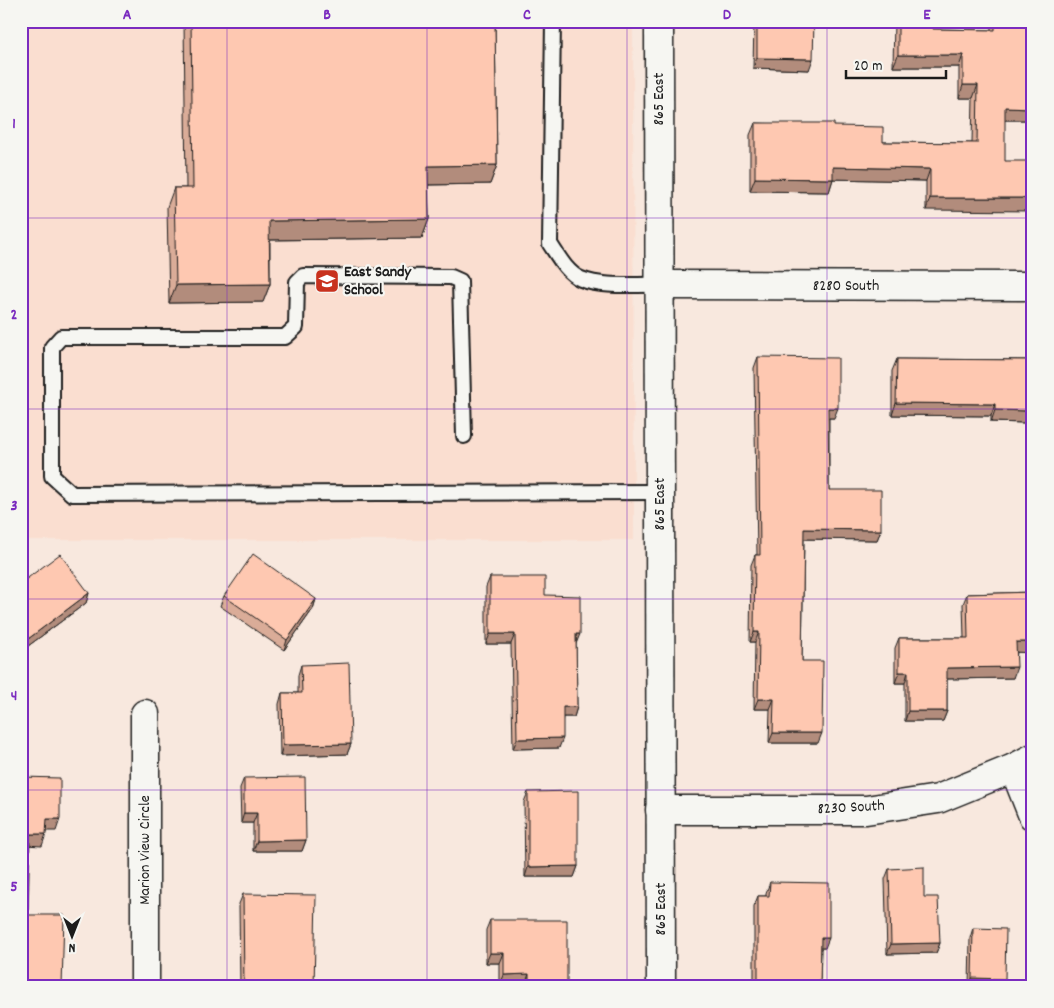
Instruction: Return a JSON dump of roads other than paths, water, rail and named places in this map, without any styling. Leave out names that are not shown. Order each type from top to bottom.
[{"type":"street","name":"865 East","points":[[659,21],[661,987]]},
{"type":"street","name":"8280 South","points":[[659,285],[1033,286]]},
{"type":"street","name":"Marion View Circle","points":[[145,714],[145,987]]},
{"type":"street","name":"8230 South","points":[[660,810],[866,810],[938,799],[1023,763]]},
{"type":"street","points":[[1023,763],[1033,816]]},
{"type":"lane","points":[[553,21],[550,244],[561,262],[579,278],[596,282],[659,285]]},
{"type":"lane","points":[[464,436],[460,281],[451,277],[303,276],[297,282],[296,327],[284,337],[61,337],[52,346],[52,476],[72,494],[660,492]]},
{"type":"place","name":"East Sandy School","points":[[327,281]]}]
